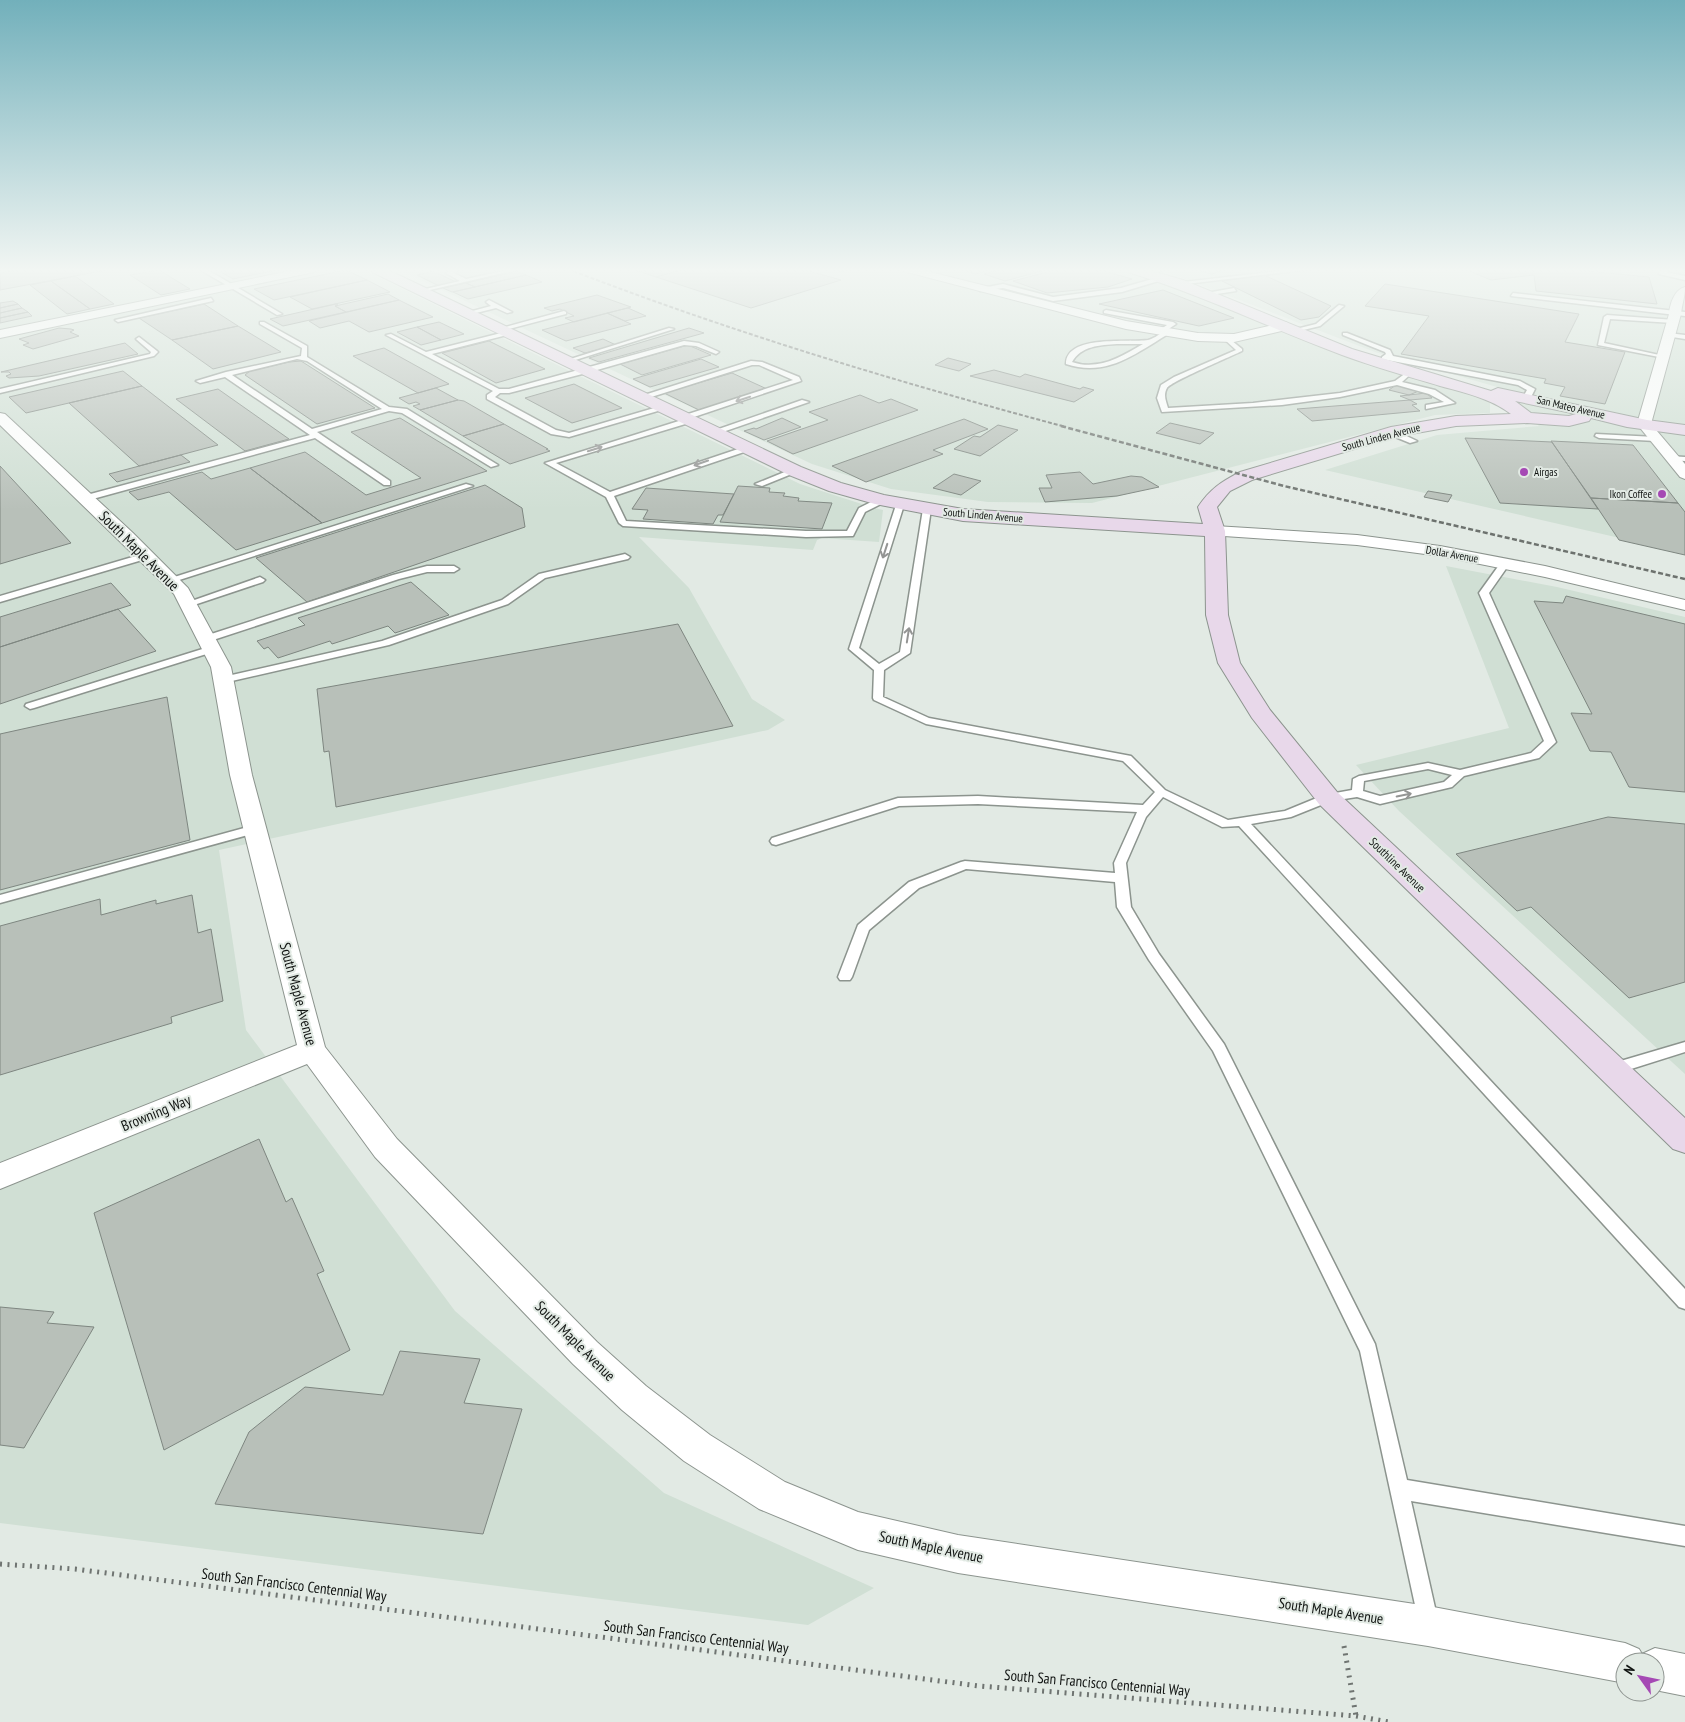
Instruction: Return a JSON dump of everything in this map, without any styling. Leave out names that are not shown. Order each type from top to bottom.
[{"type":"street","name":"South Linden Avenue","points":[[543,349],[795,471],[835,487],[900,504],[963,515],[1215,531],[1207,507],[1224,487],[1246,476],[1391,432],[1428,425],[1484,419],[1527,418]]},
{"type":"street","name":"San Mateo Avenue","points":[[1351,349],[1410,372],[1488,395],[1508,404],[1527,418],[1569,421],[1583,418],[1685,430]]},
{"type":"street","points":[[1665,349],[1644,424],[1656,439],[1678,458],[1685,474]]},
{"type":"street","name":"San Mateo Avenue","points":[[1467,388],[1526,397],[1644,424]]},
{"type":"street","points":[[1484,419],[1490,404],[1488,395]]},
{"type":"street","name":"South Maple Avenue","points":[[0,416],[146,556],[179,592],[221,668],[241,775],[312,1050],[386,1148],[584,1352],[634,1398],[697,1448],[772,1496],[858,1531],[958,1554],[1428,1626],[1615,1661]]},
{"type":"street","name":"Dollar Avenue","points":[[1215,531],[1342,539],[1404,546],[1505,563],[1685,605]]},
{"type":"street","name":"Southline Avenue","points":[[1215,531],[1217,615],[1229,663],[1260,713],[1328,798],[1685,1139]]},
{"type":"street","name":"Browning Way","points":[[0,1176],[312,1050]]},
{"type":"street","points":[[1665,1671],[1685,1675]]},
{"type":"lane","points":[[0,391],[152,355],[155,352],[152,349]]},
{"type":"lane","points":[[304,357],[305,349]]},
{"type":"lane","points":[[416,349],[498,391],[509,391],[661,349]]},
{"type":"lane","points":[[425,354],[441,349]]},
{"type":"lane","points":[[567,361],[605,349]]},
{"type":"lane","points":[[710,349],[716,352]]},
{"type":"lane","points":[[1084,349],[1070,358],[1068,363],[1089,368],[1111,363],[1136,349]]},
{"type":"lane","points":[[1239,349],[1170,382],[1164,387],[1161,398],[1165,410],[1246,407],[1372,390],[1397,383],[1410,372]]},
{"type":"lane","points":[[1382,360],[1390,355],[1388,351],[1384,349]]},
{"type":"lane","points":[[1626,349],[1662,357]]},
{"type":"lane","points":[[200,381],[297,357],[304,357],[387,409],[404,411],[494,465]]},
{"type":"lane","points":[[1382,360],[1520,382],[1532,389],[1526,397]]},
{"type":"lane","points":[[642,397],[750,363],[760,363],[797,378],[797,381],[791,384],[549,463],[609,495],[623,523],[806,534],[850,534],[862,510],[882,500]]},
{"type":"lane","points":[[226,374],[387,483]]},
{"type":"lane","points":[[1397,383],[1432,392],[1451,403],[1429,407]]},
{"type":"lane","points":[[498,391],[490,397],[561,434],[582,433],[664,408]]},
{"type":"lane","points":[[714,432],[805,402]]},
{"type":"lane","points":[[86,498],[315,433],[383,412],[387,409]]},
{"type":"lane","points":[[1391,432],[1413,441]]},
{"type":"lane","points":[[1599,436],[1656,439]]},
{"type":"lane","points":[[609,495],[747,448]]},
{"type":"lane","points":[[759,484],[795,471]]},
{"type":"lane","points":[[179,592],[469,486]]},
{"type":"lane","points":[[879,669],[854,650],[900,504]]},
{"type":"lane","points":[[879,669],[905,652],[927,509]]},
{"type":"lane","points":[[0,600],[146,556]]},
{"type":"lane","points":[[223,680],[385,643],[504,602],[542,576],[624,557]]},
{"type":"lane","points":[[1357,793],[1359,779],[1428,766],[1460,773],[1535,756],[1550,742],[1484,593],[1505,563]]},
{"type":"lane","points":[[30,706],[396,578],[427,569],[454,569]]},
{"type":"lane","points":[[179,592],[260,580]]},
{"type":"lane","points":[[879,669],[878,698],[926,721],[1127,758],[1161,792],[1226,824],[1287,814],[1328,798],[1357,793],[1380,800],[1448,785],[1460,773]]},
{"type":"lane","points":[[1161,792],[1140,816],[1120,863],[1124,907],[1154,956],[1219,1048],[1369,1350],[1428,1626]]},
{"type":"lane","points":[[776,841],[898,802],[978,800],[1146,809]]},
{"type":"lane","points":[[1242,821],[1685,1301]]},
{"type":"lane","points":[[0,899],[255,829]]},
{"type":"lane","points":[[845,977],[863,928],[914,885],[965,865],[1122,878]]},
{"type":"lane","points":[[1612,1069],[1685,1047]]},
{"type":"lane","points":[[1399,1489],[1685,1536]]},
{"type":"path","name":"South San Francisco Centennial Way","points":[[0,1564],[75,1569],[979,1686],[1356,1716],[1389,1722]]},
{"type":"path","points":[[1337,1612],[1356,1716]]},
{"type":"shaded area","points":[[0,349],[526,349],[800,484],[883,510],[879,542],[822,538],[817,540],[813,550],[639,537],[689,588],[752,699],[785,720],[768,730],[219,850],[246,1030],[455,1311],[664,1493],[874,1588],[808,1625],[0,1523]]},
{"type":"shaded area","points":[[568,349],[1328,349],[1369,366],[1454,387],[1490,403],[1490,413],[1435,415],[1092,503],[988,502],[891,489],[812,464]]},
{"type":"shaded area","points":[[1368,349],[1685,349],[1685,553],[1325,470],[1437,435],[1539,426],[1497,387]]},
{"type":"shaded area","points":[[1446,566],[1557,587],[1685,617],[1685,1074],[1399,811],[1356,765],[1509,728]]},
{"type":"building","points":[[98,349],[133,349],[138,354],[39,376],[9,378],[6,376],[11,374],[9,372],[1,372]]},
{"type":"building","points":[[185,349],[277,349],[281,352],[213,369]]},
{"type":"building","points":[[379,349],[386,349],[449,384],[418,393],[353,356]]},
{"type":"building","points":[[456,349],[506,349],[545,369],[496,383],[442,353]]},
{"type":"building","points":[[576,349],[599,349],[585,353]]},
{"type":"building","points":[[618,349],[645,349],[599,362],[589,358]]},
{"type":"building","points":[[672,349],[698,349],[711,355],[642,375],[620,364]]},
{"type":"building","points":[[1404,349],[1609,349],[1625,352],[1605,404],[1560,396],[1565,387],[1544,383],[1546,379],[1401,354]]},
{"type":"building","points":[[948,358],[971,364],[959,371],[935,365]]},
{"type":"building","points":[[701,359],[719,367],[650,387],[633,379]]},
{"type":"building","points":[[301,361],[375,408],[317,424],[245,375],[250,371]]},
{"type":"building","points":[[994,370],[1020,377],[1025,374],[1080,389],[1083,387],[1094,390],[1074,402],[970,376]]},
{"type":"building","points":[[123,371],[142,386],[26,413],[9,397]]},
{"type":"building","points":[[732,373],[767,389],[699,410],[664,393]]},
{"type":"building","points":[[574,384],[622,408],[572,423],[525,398]]},
{"type":"building","points":[[1397,384],[1419,391],[1409,395],[1389,390]]},
{"type":"building","points":[[142,386],[218,445],[139,466],[69,403]]},
{"type":"building","points":[[436,388],[458,400],[420,410],[413,406],[420,404],[416,402],[409,404],[399,398]]},
{"type":"building","points":[[218,389],[289,439],[245,451],[176,399]]},
{"type":"building","points":[[1426,393],[1432,398],[1410,400],[1400,396]]},
{"type":"building","points":[[860,395],[879,403],[891,399],[918,410],[793,454],[767,441],[828,420],[809,412]]},
{"type":"building","points":[[458,400],[464,401],[504,424],[463,436],[420,410]]},
{"type":"building","points":[[1410,400],[1417,404],[1412,405],[1420,411],[1312,421],[1297,409]]},
{"type":"building","points":[[400,418],[487,471],[322,523],[250,468],[305,452],[366,495],[421,478],[351,432]]},
{"type":"building","points":[[782,418],[801,427],[764,440],[744,431],[756,429]]},
{"type":"building","points":[[964,419],[988,429],[933,450],[943,454],[866,482],[832,466]]},
{"type":"building","points":[[1170,423],[1214,433],[1200,444],[1156,433]]},
{"type":"building","points":[[504,424],[550,451],[510,464],[463,436]]},
{"type":"building","points":[[998,425],[1018,430],[980,456],[954,449],[974,436],[980,437]]},
{"type":"building","points":[[1465,438],[1552,442],[1598,509],[1500,503]]},
{"type":"building","points":[[1551,441],[1633,445],[1678,503],[1591,498]]},
{"type":"building","points":[[181,455],[190,462],[117,482],[109,474]]},
{"type":"building","points":[[0,466],[71,543],[0,564]]},
{"type":"building","points":[[250,468],[322,523],[236,550],[169,492],[138,500],[129,492],[202,472],[211,479]]},
{"type":"building","points":[[1080,472],[1093,484],[1131,476],[1142,477],[1159,487],[1117,496],[1045,502],[1039,488],[1052,488],[1046,475]]},
{"type":"building","points":[[954,474],[981,481],[961,495],[933,488]]},
{"type":"building","points":[[485,485],[522,508],[525,527],[307,602],[256,558]]},
{"type":"building","points":[[738,486],[770,488],[769,492],[785,493],[783,496],[799,498],[798,501],[832,503],[822,529],[720,522]]},
{"type":"building","points":[[646,488],[734,494],[723,515],[718,515],[713,524],[643,519],[648,510],[632,509]]},
{"type":"building","points":[[1428,491],[1452,495],[1448,502],[1424,497]]},
{"type":"building","points":[[1591,498],[1678,503],[1685,512],[1685,555],[1619,540]]},
{"type":"building","points":[[411,582],[449,615],[395,633],[388,626],[332,644],[330,641],[278,658],[268,647],[264,649],[257,641],[305,625],[298,618]]},
{"type":"building","points":[[111,583],[131,605],[0,647],[0,617]]},
{"type":"building","points":[[1566,596],[1685,624],[1685,792],[1629,787],[1611,752],[1590,751],[1571,713],[1592,714],[1534,601],[1563,603]]},
{"type":"building","points":[[118,609],[156,651],[0,704],[0,647]]},
{"type":"building","points":[[678,624],[733,726],[336,807],[329,751],[324,752],[317,689]]},
{"type":"building","points":[[167,697],[190,840],[0,890],[0,734]]},
{"type":"building","points":[[1608,817],[1685,824],[1685,982],[1629,998],[1531,907],[1517,911],[1456,854]]},
{"type":"building","points":[[192,895],[198,933],[211,929],[223,1001],[171,1017],[172,1023],[0,1075],[0,926],[100,899],[101,915],[156,900],[156,904]]},
{"type":"building","points":[[259,1139],[286,1202],[292,1198],[324,1271],[317,1274],[350,1350],[164,1450],[94,1213]]},
{"type":"building","points":[[0,1307],[54,1312],[47,1323],[94,1327],[24,1448],[0,1445]]},
{"type":"building","points":[[400,1351],[480,1359],[464,1403],[522,1409],[483,1534],[215,1504],[249,1432],[305,1387],[383,1395]]},
{"type":"railway","points":[[798,349],[877,374],[1066,427]]},
{"type":"railway","points":[[1061,426],[1284,486],[1685,579]]},
{"type":"place","name":"Airgas","points":[[1524,472]]},
{"type":"place","name":"Ikon Coffee","points":[[1662,494]]}]
